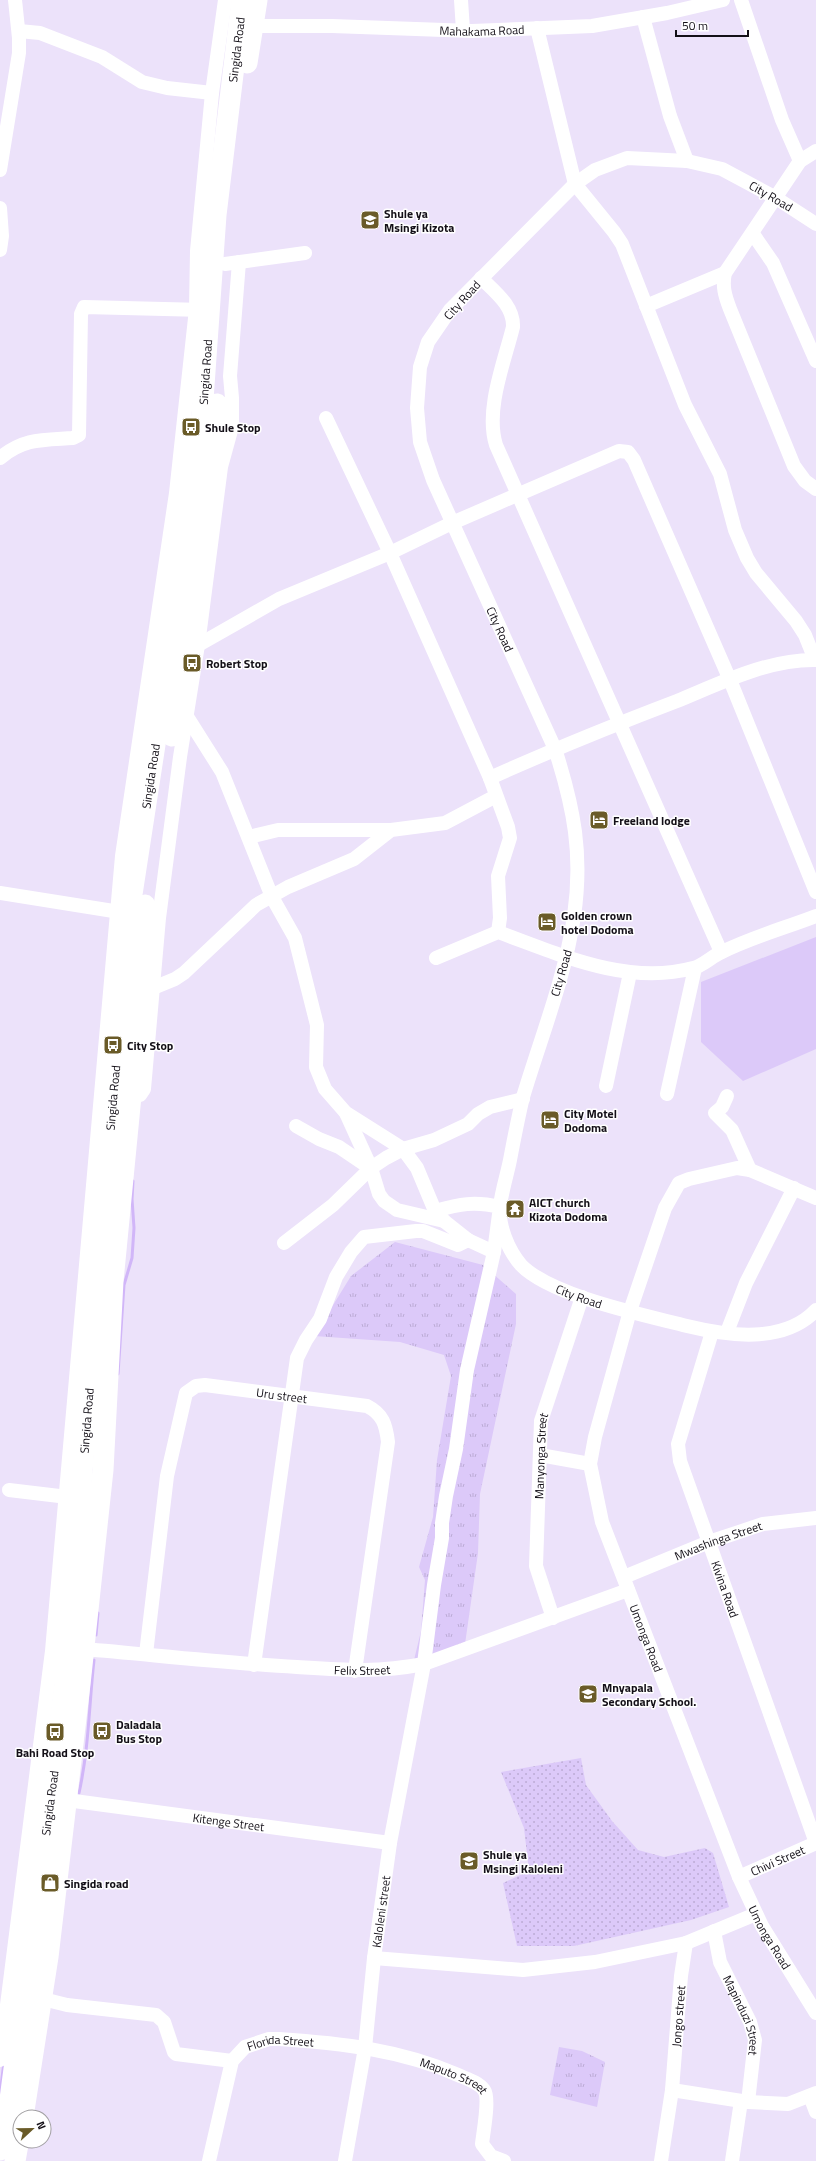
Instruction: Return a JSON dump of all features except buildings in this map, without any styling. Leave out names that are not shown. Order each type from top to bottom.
[{"type":"highway","name":"Singida Road","points":[[242,0],[246,27]]},
{"type":"highway","name":"Singida Road","points":[[24,2109],[43,2000],[59,1799],[73,1498],[110,1123],[123,913],[185,647],[202,414],[202,310],[216,216],[227,100],[246,27],[257,0]]},
{"type":"highway","name":"Singida Road","points":[[0,2150],[5,2137],[84,1649],[103,1470],[113,1281],[132,1096],[143,921],[185,647],[217,415],[232,263],[227,100]]},
{"type":"highway","points":[[15,2161],[17,2149]]},
{"type":"street","points":[[0,170],[19,53],[19,31],[14,0]]},
{"type":"street","points":[[19,31],[40,34],[102,57],[142,82],[227,100],[225,0]]},
{"type":"street","points":[[462,0],[463,30]]},
{"type":"street","name":"Mahakama Road","points":[[246,27],[332,26],[463,30],[592,26],[723,0]]},
{"type":"street","points":[[741,0],[782,120],[800,161]]},
{"type":"street","points":[[643,17],[670,116],[687,161]]},
{"type":"street","points":[[490,778],[555,749],[730,680],[778,664],[815,660],[805,635],[796,621],[756,573],[747,558],[735,530],[720,474],[685,405],[618,237],[575,184],[537,28]]},
{"type":"street","points":[[816,151],[800,161],[726,273],[723,281],[724,293],[794,466],[805,481],[816,489]]},
{"type":"street","name":"City Road","points":[[815,1312],[800,1324],[760,1335],[712,1332],[630,1312],[541,1281],[520,1264],[505,1240],[500,1207],[523,1099],[567,957],[574,915],[578,874],[576,833],[569,793],[555,749],[433,480],[420,442],[418,408],[420,368],[428,342],[450,310],[575,184],[595,170],[627,158],[687,161],[722,169],[776,198],[816,224]]},
{"type":"street","points":[[0,208],[0,250]]},
{"type":"street","points":[[753,234],[773,263],[816,361]]},
{"type":"street","points":[[232,263],[305,253]]},
{"type":"street","points":[[646,306],[726,273]]},
{"type":"street","points":[[481,278],[502,299],[513,318],[492,412],[491,424],[496,445],[621,723],[721,952]]},
{"type":"street","points":[[0,458],[11,448],[23,443],[73,438],[79,436],[81,314],[84,307],[202,310],[176,493],[131,786],[122,856],[123,913],[0,893]]},
{"type":"street","points":[[326,418],[390,553],[490,778],[508,827],[510,838],[498,876],[500,918],[498,932]]},
{"type":"street","points":[[132,1096],[140,1095],[144,1089],[159,918],[186,715],[185,647],[279,599],[390,553],[452,523],[619,451],[628,452],[634,460],[730,680],[816,892]]},
{"type":"street","points":[[186,715],[222,772],[272,897],[295,938],[303,964],[317,1026],[316,1067],[325,1089],[346,1113],[403,1149],[417,1168],[439,1216],[468,1240],[494,1252]]},
{"type":"street","points":[[249,837],[278,830],[391,830],[445,823],[496,796]]},
{"type":"street","points":[[153,988],[175,979],[184,973],[256,905],[297,882],[354,859],[391,830]]},
{"type":"street","points":[[436,958],[498,932],[567,957],[630,973],[671,973],[695,968],[721,952],[816,916]]},
{"type":"street","points":[[667,1094],[695,968]]},
{"type":"street","points":[[606,1086],[630,973]]},
{"type":"street","points":[[727,1096],[722,1107],[715,1113],[732,1130],[750,1170]]},
{"type":"street","points":[[284,1243],[333,1205],[371,1168],[403,1149],[434,1140],[468,1124],[478,1114],[490,1106],[523,1099]]},
{"type":"street","points":[[346,1113],[371,1168],[379,1194],[389,1204],[402,1211],[439,1216],[464,1203],[484,1203],[500,1207]]},
{"type":"street","points":[[296,1126],[319,1139],[338,1147],[371,1168]]},
{"type":"street","points":[[630,1312],[665,1208],[679,1184],[689,1178],[737,1168],[750,1170],[816,1198]]},
{"type":"street","points":[[727,1332],[746,1283],[794,1188]]},
{"type":"street","name":"Kaloleni street","points":[[345,2161],[365,2048],[374,1958],[390,1843],[424,1664],[434,1585],[442,1538],[442,1523],[456,1449],[464,1391],[494,1252],[500,1207]]},
{"type":"street","points":[[254,1665],[297,1358],[306,1340],[320,1319],[336,1277],[351,1252],[364,1237],[423,1231],[458,1245],[468,1240]]},
{"type":"street","name":"Manyonga Street","points":[[553,1618],[536,1566],[541,1421],[582,1296]]},
{"type":"street","name":"Umonga Road","points":[[630,1312],[595,1437],[590,1464],[602,1522],[739,1877],[762,1926],[816,2013]]},
{"type":"street","name":"Kivina Road","points":[[712,1332],[678,1444],[680,1461],[816,1843]]},
{"type":"street","name":"Uru street","points":[[146,1654],[168,1476],[186,1393],[196,1386],[205,1385],[367,1406],[379,1414],[386,1425],[388,1442],[355,1671]]},
{"type":"street","points":[[540,1456],[590,1464]]},
{"type":"street","points":[[0,2060],[73,1498],[9,1490]]},
{"type":"street","name":"Mwashinga Street","points":[[626,1584],[709,1542],[763,1524],[816,1518]]},
{"type":"street","name":"Felix Street","points":[[84,1649],[254,1665],[355,1671],[393,1670],[424,1664],[553,1618],[626,1584]]},
{"type":"street","name":"Kitenge Street","points":[[59,1799],[390,1843]]},
{"type":"street","name":"Chivi Street","points":[[739,1877],[816,1843]]},
{"type":"street","points":[[374,1958],[523,1970],[595,1962],[686,1943],[756,1914]]},
{"type":"street","name":"Mapinduzi Street","points":[[714,1931],[715,1945],[720,1962],[750,2022],[755,2040],[745,2102],[732,2161]]},
{"type":"street","name":"Jongo street","points":[[661,2161],[672,2090],[681,1976],[686,1943]]},
{"type":"street","points":[[43,2000],[67,2005],[156,2015],[164,2022],[176,2054],[232,2061]]},
{"type":"street","name":"Florida Street","points":[[209,2161],[232,2061],[245,2047],[269,2039],[287,2039],[365,2048]]},
{"type":"street","name":"Maputo Street","points":[[365,2048],[441,2066],[479,2085],[484,2090],[486,2098],[482,2144],[491,2156],[504,2161]]},
{"type":"street","points":[[672,2090],[745,2102],[788,2104],[813,2094],[816,2112]]},
{"type":"green space","points":[[816,937],[816,1049],[743,1081],[701,1042],[701,982]]},
{"type":"green space","points":[[395,1242],[483,1265],[516,1294],[516,1324],[480,1494],[478,1553],[465,1644],[414,1660],[421,1631],[425,1580],[419,1567],[433,1517],[437,1460],[451,1376],[444,1355],[400,1342],[314,1336],[351,1276]]},
{"type":"green space","points":[[581,1758],[586,1785],[612,1821],[638,1850],[664,1857],[705,1848],[713,1853],[729,1907],[691,1920],[574,1946],[517,1946],[503,1883],[529,1871],[524,1828],[501,1772]]},
{"type":"green space","points":[[559,2047],[582,2051],[605,2062],[597,2107],[550,2095]]},
{"type":"waterway","points":[[118,1374],[124,1285],[132,1258],[134,1228],[132,1199],[133,1181]]},
{"type":"waterway","points":[[96,1635],[98,1613]]},
{"type":"waterway","points":[[79,1793],[87,1743],[94,1660]]},
{"type":"waterway","points":[[0,2094],[4,2062]]},
{"type":"place","name":"Shule ya Msingi Kizota","points":[[370,220]]},
{"type":"place","name":"Shule Stop","points":[[191,427]]},
{"type":"place","name":"Robert Stop","points":[[192,663]]},
{"type":"place","name":"Freeland lodge","points":[[599,820]]},
{"type":"place","name":"Golden crown hotel Dodoma","points":[[547,922]]},
{"type":"place","name":"City Stop","points":[[113,1045]]},
{"type":"place","name":"City Motel Dodoma","points":[[550,1120]]},
{"type":"place","name":"AICT church Kizota Dodoma","points":[[515,1209]]},
{"type":"place","name":"Mnyapala Secondary School.","points":[[588,1694]]},
{"type":"place","name":"Daladala Bus Stop","points":[[102,1731]]},
{"type":"place","name":"Bahi Road Stop","points":[[55,1732]]},
{"type":"place","name":"Shule ya Msingi Kaloleni","points":[[469,1861]]},
{"type":"place","name":"Singida road","points":[[50,1883]]}]
